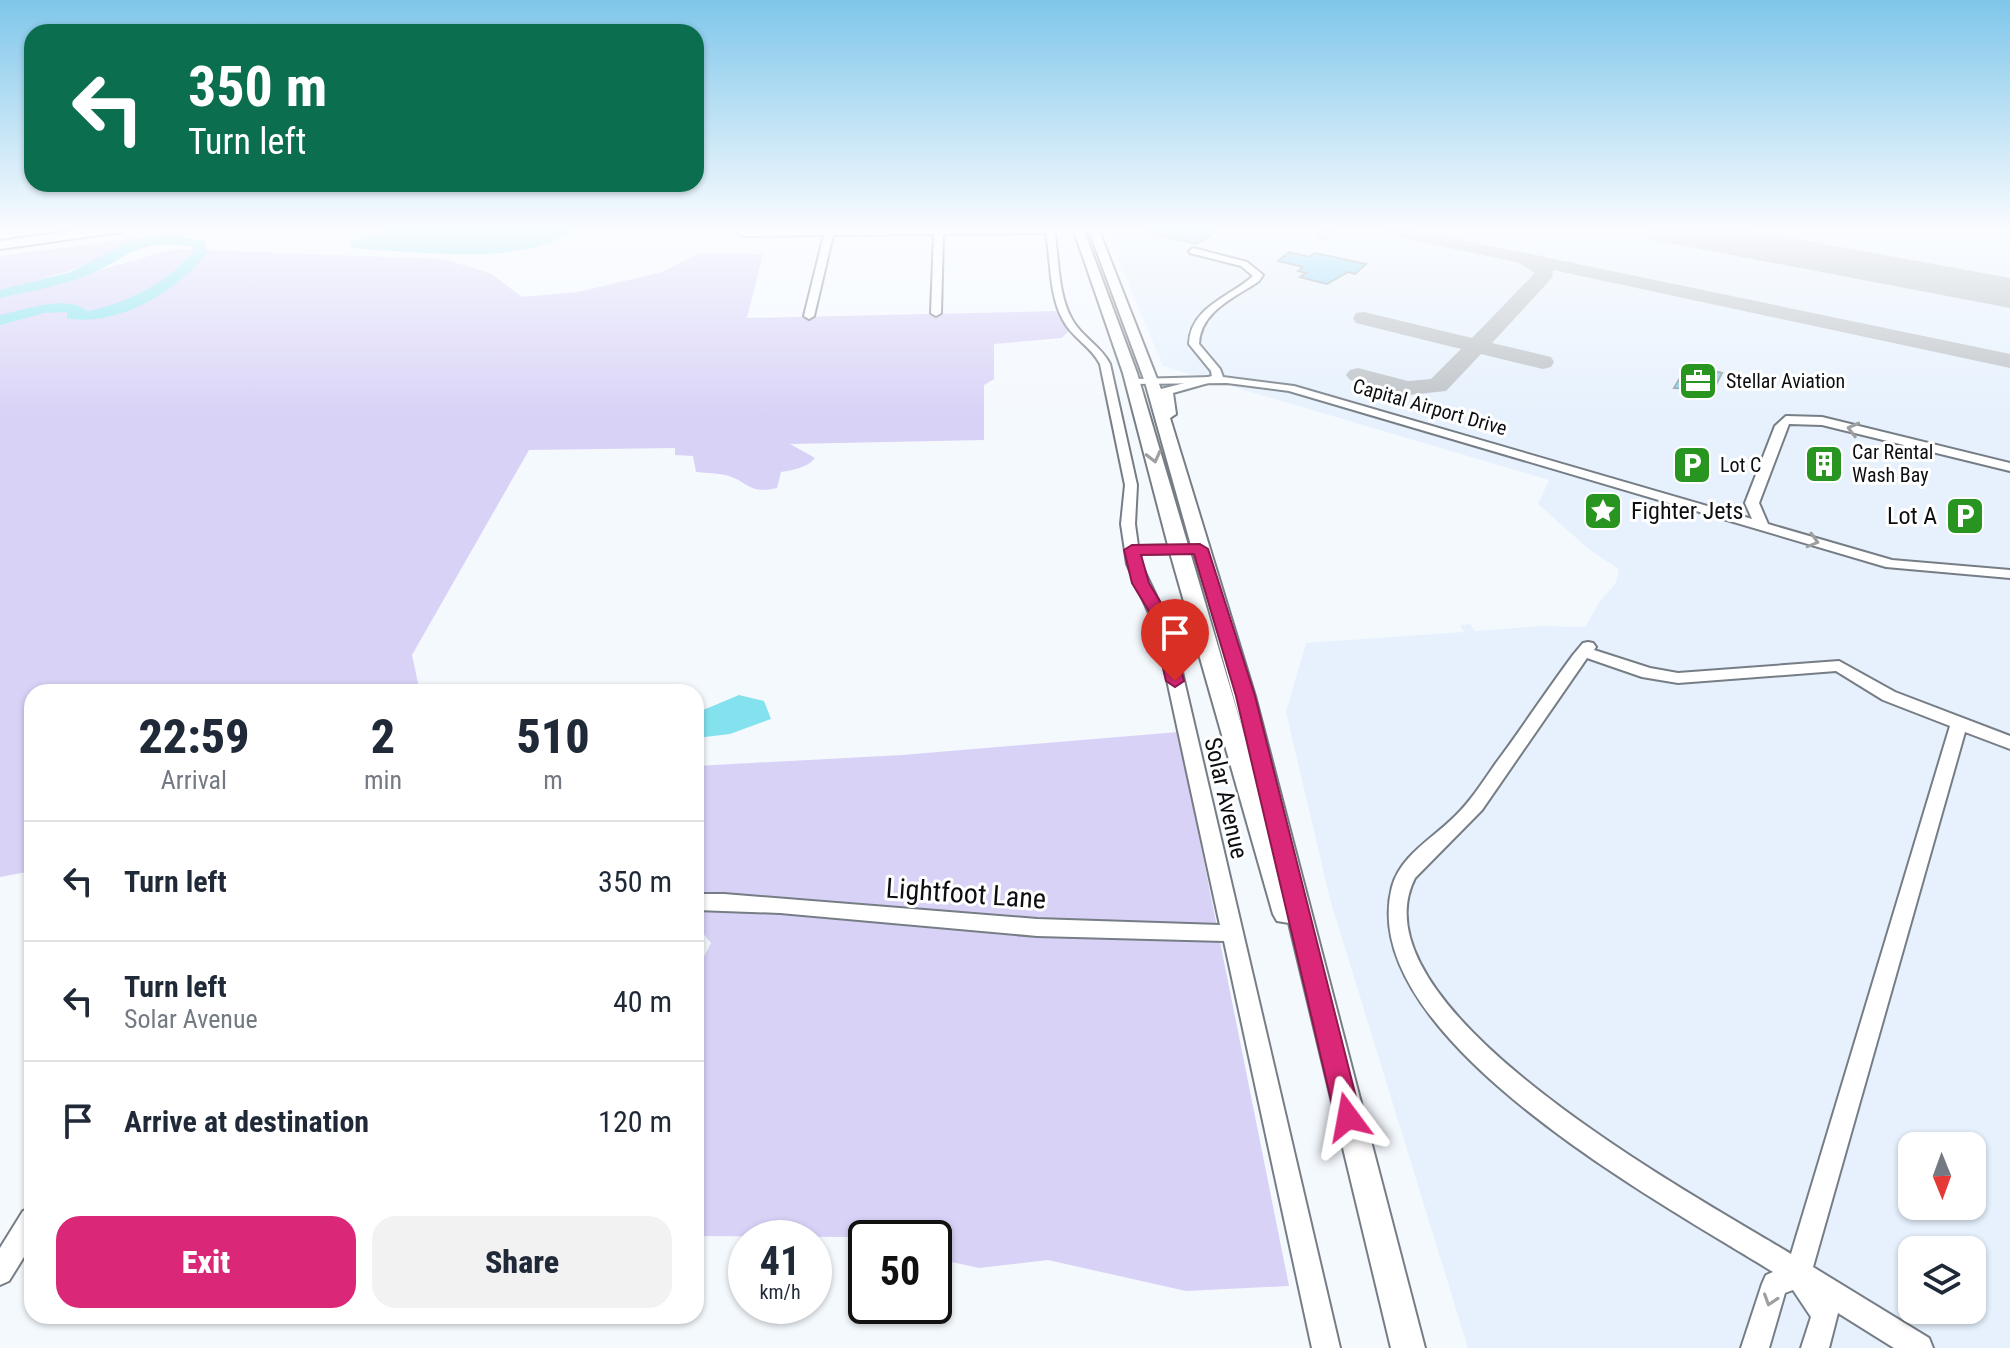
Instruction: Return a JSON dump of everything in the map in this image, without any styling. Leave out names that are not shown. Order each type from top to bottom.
[{"type":"main road","points":[[1100,291],[1189,549],[1348,1117],[1408,1348]]},
{"type":"main road","points":[[1117,291],[1152,382],[1175,457],[1189,549]]},
{"type":"main road","points":[[1142,358],[1163,373],[1215,380]]},
{"type":"main road","points":[[1175,457],[1177,440],[1165,393],[1179,386],[1215,380]]},
{"type":"street","points":[[809,316],[815,291]]},
{"type":"street","points":[[936,313],[937,291]]},
{"type":"street","name":"Solar Avenue","points":[[1061,291],[1065,315],[1074,329],[1098,350],[1105,364],[1131,485],[1128,524],[1132,550],[1140,583],[1159,613],[1164,629],[1326,1348]]},
{"type":"street","points":[[1215,380],[1216,371],[1194,344],[1196,326],[1239,291]]},
{"type":"street","name":"Capital Airport Drive","points":[[1133,382],[1215,380],[1290,388],[1891,564],[2010,574]]},
{"type":"street","points":[[1762,526],[1752,503],[1781,426],[1794,418],[1822,421],[2010,467]]},
{"type":"street","name":"Capital Airport Drive","points":[[1711,509],[1731,509],[1752,503]]},
{"type":"street","points":[[1132,550],[1189,549]]},
{"type":"street","points":[[1919,1348],[1598,1152],[1529,1098],[1444,1015],[1417,977],[1406,954],[1397,914],[1401,887],[1409,871],[1469,815],[1586,650],[1648,673],[1678,678],[1839,666],[1889,696],[2010,743]]},
{"type":"street","points":[[1798,1274],[1959,724]]},
{"type":"street","name":"Lightfoot Lane","points":[[704,902],[739,902],[1047,927],[1232,933]]},
{"type":"street","points":[[0,1272],[24,1233]]},
{"type":"street","points":[[1755,1348],[1775,1284],[1798,1274]]},
{"type":"street","points":[[1798,1274],[1825,1314],[1815,1348]]},
{"type":"shaded area","points":[[25,291],[514,291],[522,297],[583,291],[754,291],[747,318],[1058,311],[1070,330],[1062,338],[994,344],[994,379],[984,385],[984,440],[790,444],[815,458],[804,466],[781,472],[777,488],[768,490],[755,489],[729,476],[696,472],[693,456],[675,455],[675,448],[529,450],[412,655],[418,684],[24,684],[24,872],[0,877],[0,298]]},
{"type":"shaded area","points":[[1132,291],[2010,291],[2010,1348],[1468,1348],[1330,899],[1286,712],[1306,643],[1464,632],[1460,625],[1470,624],[1475,631],[1541,626],[1585,627],[1600,601],[1616,583],[1619,569],[1591,551],[1538,504],[1549,480],[1163,366]]},
{"type":"shaded area","points":[[1178,732],[1289,1286],[1186,1291],[1048,1260],[979,1268],[952,1262],[952,1220],[848,1220],[848,1237],[832,1237],[832,1220],[728,1220],[728,1236],[704,1236],[704,957],[711,943],[704,935],[704,766],[902,755]]},
{"type":"water","points":[[739,695],[764,701],[771,719],[730,734],[704,737],[704,710]]},
{"type":"building","name":"Stellar Aviation","points":[[1687,366],[1722,373],[1714,389],[1674,388]]},
{"type":"waterway","points":[[0,294],[12,291]]},
{"type":"waterway","points":[[0,320],[44,309],[76,307],[78,310],[72,315],[105,312],[155,291]]},
{"type":"taxiway","points":[[1477,346],[1529,291]]},
{"type":"taxiway","points":[[1678,291],[2010,361]]},
{"type":"taxiway","points":[[1364,318],[1477,346]]},
{"type":"taxiway","points":[[1358,375],[1408,388],[1438,386],[1477,346]]},
{"type":"taxiway","points":[[1477,346],[1543,362]]},
{"type":"runway","points":[[1999,291],[2010,293]]},
{"type":"place","name":"Stellar Aviation","points":[[1698,381]]},
{"type":"place","name":"Car Rental Wash Bay","points":[[1824,464]]},
{"type":"place","name":"Lot C","points":[[1692,465]]},
{"type":"place","name":"Fighter Jets","points":[[1603,511]]},
{"type":"place","name":"Lot A","points":[[1965,516]]},
{"type":"route","points":[[1175,681],[1159,613],[1140,583],[1132,550],[1200,549],[1245,696],[1348,1117]]}]
